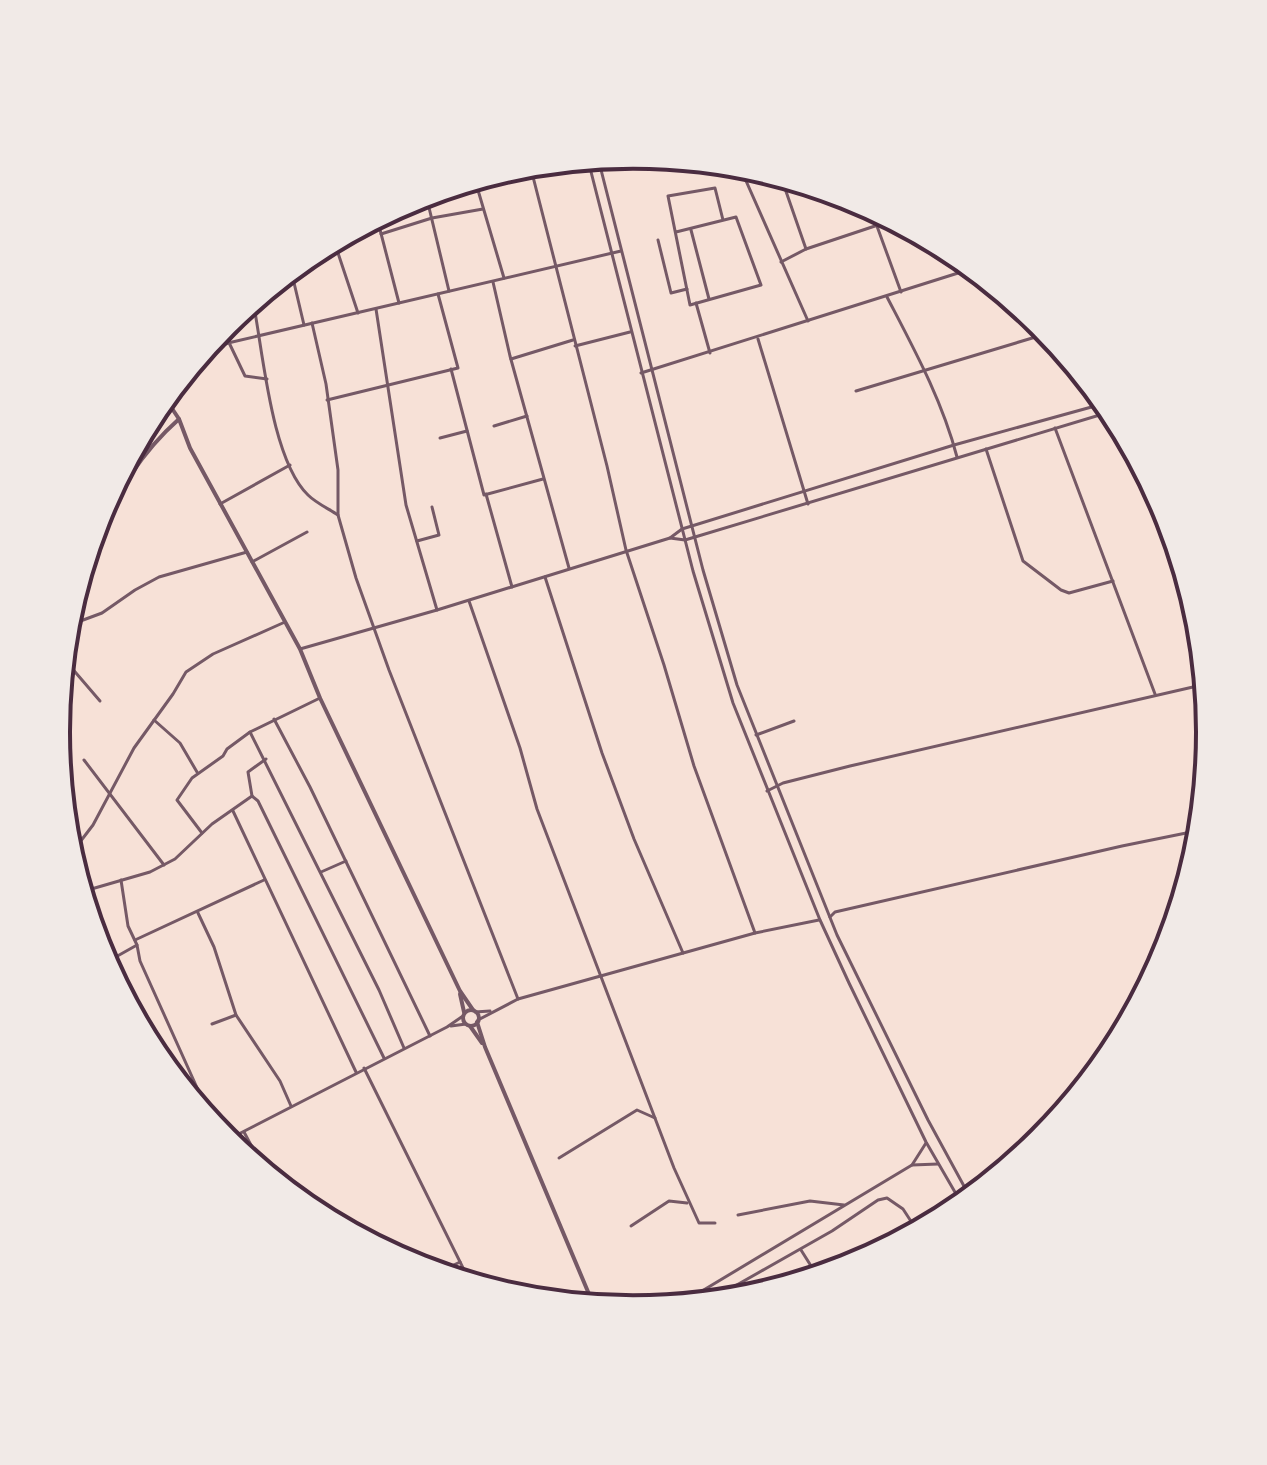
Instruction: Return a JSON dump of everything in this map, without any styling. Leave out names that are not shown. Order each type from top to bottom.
[{"type":"street","points":[[601,170],[725,648],[756,736],[830,917],[917,1099],[965,1188]]},
{"type":"street","points":[[591,171],[717,656],[767,791],[820,920],[926,1142],[956,1195]]},
{"type":"street","points":[[534,178],[626,550],[694,766],[755,933]]},
{"type":"street","points":[[746,181],[808,321]]},
{"type":"street","points":[[676,232],[736,217],[761,285],[690,305],[668,196],[715,188],[723,220]]},
{"type":"street","points":[[786,190],[806,249]]},
{"type":"street","points":[[478,191],[504,278]]},
{"type":"street","points":[[429,208],[449,291]]},
{"type":"street","points":[[381,234],[432,218],[483,209]]},
{"type":"street","points":[[781,262],[806,249],[878,225],[901,292]]},
{"type":"street","points":[[690,228],[709,299]]},
{"type":"street","points":[[380,229],[399,303]]},
{"type":"street","points":[[658,240],[671,293],[687,289]]},
{"type":"street","points":[[267,379],[245,376],[228,343],[621,251]]},
{"type":"street","points":[[338,253],[358,313]]},
{"type":"street","points":[[641,373],[960,273]]},
{"type":"street","points":[[493,280],[511,359],[569,568]]},
{"type":"street","points":[[294,282],[304,325]]},
{"type":"street","points":[[327,400],[458,368],[438,294]]},
{"type":"street","points":[[887,297],[925,371],[957,457]]},
{"type":"street","points":[[696,303],[710,353]]},
{"type":"street","points":[[376,309],[406,505],[437,610]]},
{"type":"street","points":[[256,315],[278,431],[290,465],[308,495],[338,515]]},
{"type":"street","points":[[312,323],[326,384],[339,478],[338,515],[374,629],[518,999]]},
{"type":"street","points":[[575,346],[631,332]]},
{"type":"street","points":[[856,391],[1035,337]]},
{"type":"street","points":[[757,338],[808,504]]},
{"type":"street","points":[[511,359],[573,339]]},
{"type":"street","points":[[451,369],[512,587]]},
{"type":"street","points":[[300,649],[670,538],[692,525],[954,445],[1093,407]]},
{"type":"street","points":[[172,409],[190,448],[300,649],[320,698],[460,991],[474,1011],[485,1047],[589,1294]]},
{"type":"street","points":[[670,538],[685,540],[1099,415]]},
{"type":"street","points":[[494,426],[527,416]]},
{"type":"street","points":[[142,456],[179,419]]},
{"type":"street","points":[[1055,428],[1156,696]]},
{"type":"street","points":[[440,438],[467,431]]},
{"type":"street","points":[[986,449],[1023,561],[1069,593],[1113,581]]},
{"type":"street","points":[[220,504],[290,465]]},
{"type":"street","points":[[486,494],[543,479]]},
{"type":"street","points":[[417,541],[439,535],[432,507]]},
{"type":"street","points":[[252,562],[307,532]]},
{"type":"street","points":[[82,621],[102,613],[159,577],[247,552]]},
{"type":"street","points":[[545,576],[602,753],[634,839],[683,953]]},
{"type":"street","points":[[469,600],[520,748],[537,809],[655,1118],[689,1203],[701,1224],[715,1223]]},
{"type":"street","points":[[81,841],[93,825],[134,748],[186,672],[200,661],[285,622]]},
{"type":"street","points":[[74,670],[100,701]]},
{"type":"street","points":[[767,791],[850,766],[1195,687]]},
{"type":"street","points":[[202,833],[177,800],[189,781],[250,732],[320,698]]},
{"type":"street","points":[[274,719],[430,1036]]},
{"type":"street","points":[[154,720],[180,743],[198,774]]},
{"type":"street","points":[[756,736],[794,721]]},
{"type":"street","points":[[250,732],[266,759],[404,1048]]},
{"type":"street","points":[[266,759],[248,772],[252,796],[258,801],[384,1058]]},
{"type":"street","points":[[84,760],[164,865]]},
{"type":"street","points":[[92,889],[164,865],[181,855],[202,833],[252,796]]},
{"type":"street","points":[[233,811],[356,1072]]},
{"type":"street","points":[[830,917],[835,912],[1188,833]]},
{"type":"street","points":[[321,872],[346,861]]},
{"type":"street","points":[[121,880],[128,926],[145,974],[198,1089]]},
{"type":"street","points":[[116,956],[264,880]]},
{"type":"street","points":[[198,913],[214,947],[236,1015],[280,1081],[292,1107]]},
{"type":"street","points":[[447,1027],[468,1025],[518,999],[755,933],[820,920]]},
{"type":"street","points":[[460,991],[468,1025],[485,1047]]},
{"type":"street","points":[[239,1134],[447,1027],[464,1015],[494,1010]]},
{"type":"street","points":[[212,1024],[236,1015]]},
{"type":"street","points":[[364,1068],[464,1270]]},
{"type":"street","points":[[559,1158],[637,1110],[655,1118]]},
{"type":"street","points":[[244,1132],[252,1147]]},
{"type":"street","points":[[701,1292],[912,1165],[926,1142]]},
{"type":"street","points":[[912,1165],[938,1164]]},
{"type":"street","points":[[738,1286],[869,1205],[887,1198],[903,1209],[912,1223]]},
{"type":"street","points":[[631,1226],[669,1201],[689,1203]]},
{"type":"street","points":[[738,1215],[810,1201],[844,1205]]},
{"type":"street","points":[[801,1249],[812,1267]]},
{"type":"street","points":[[452,1266],[460,1262]]}]
